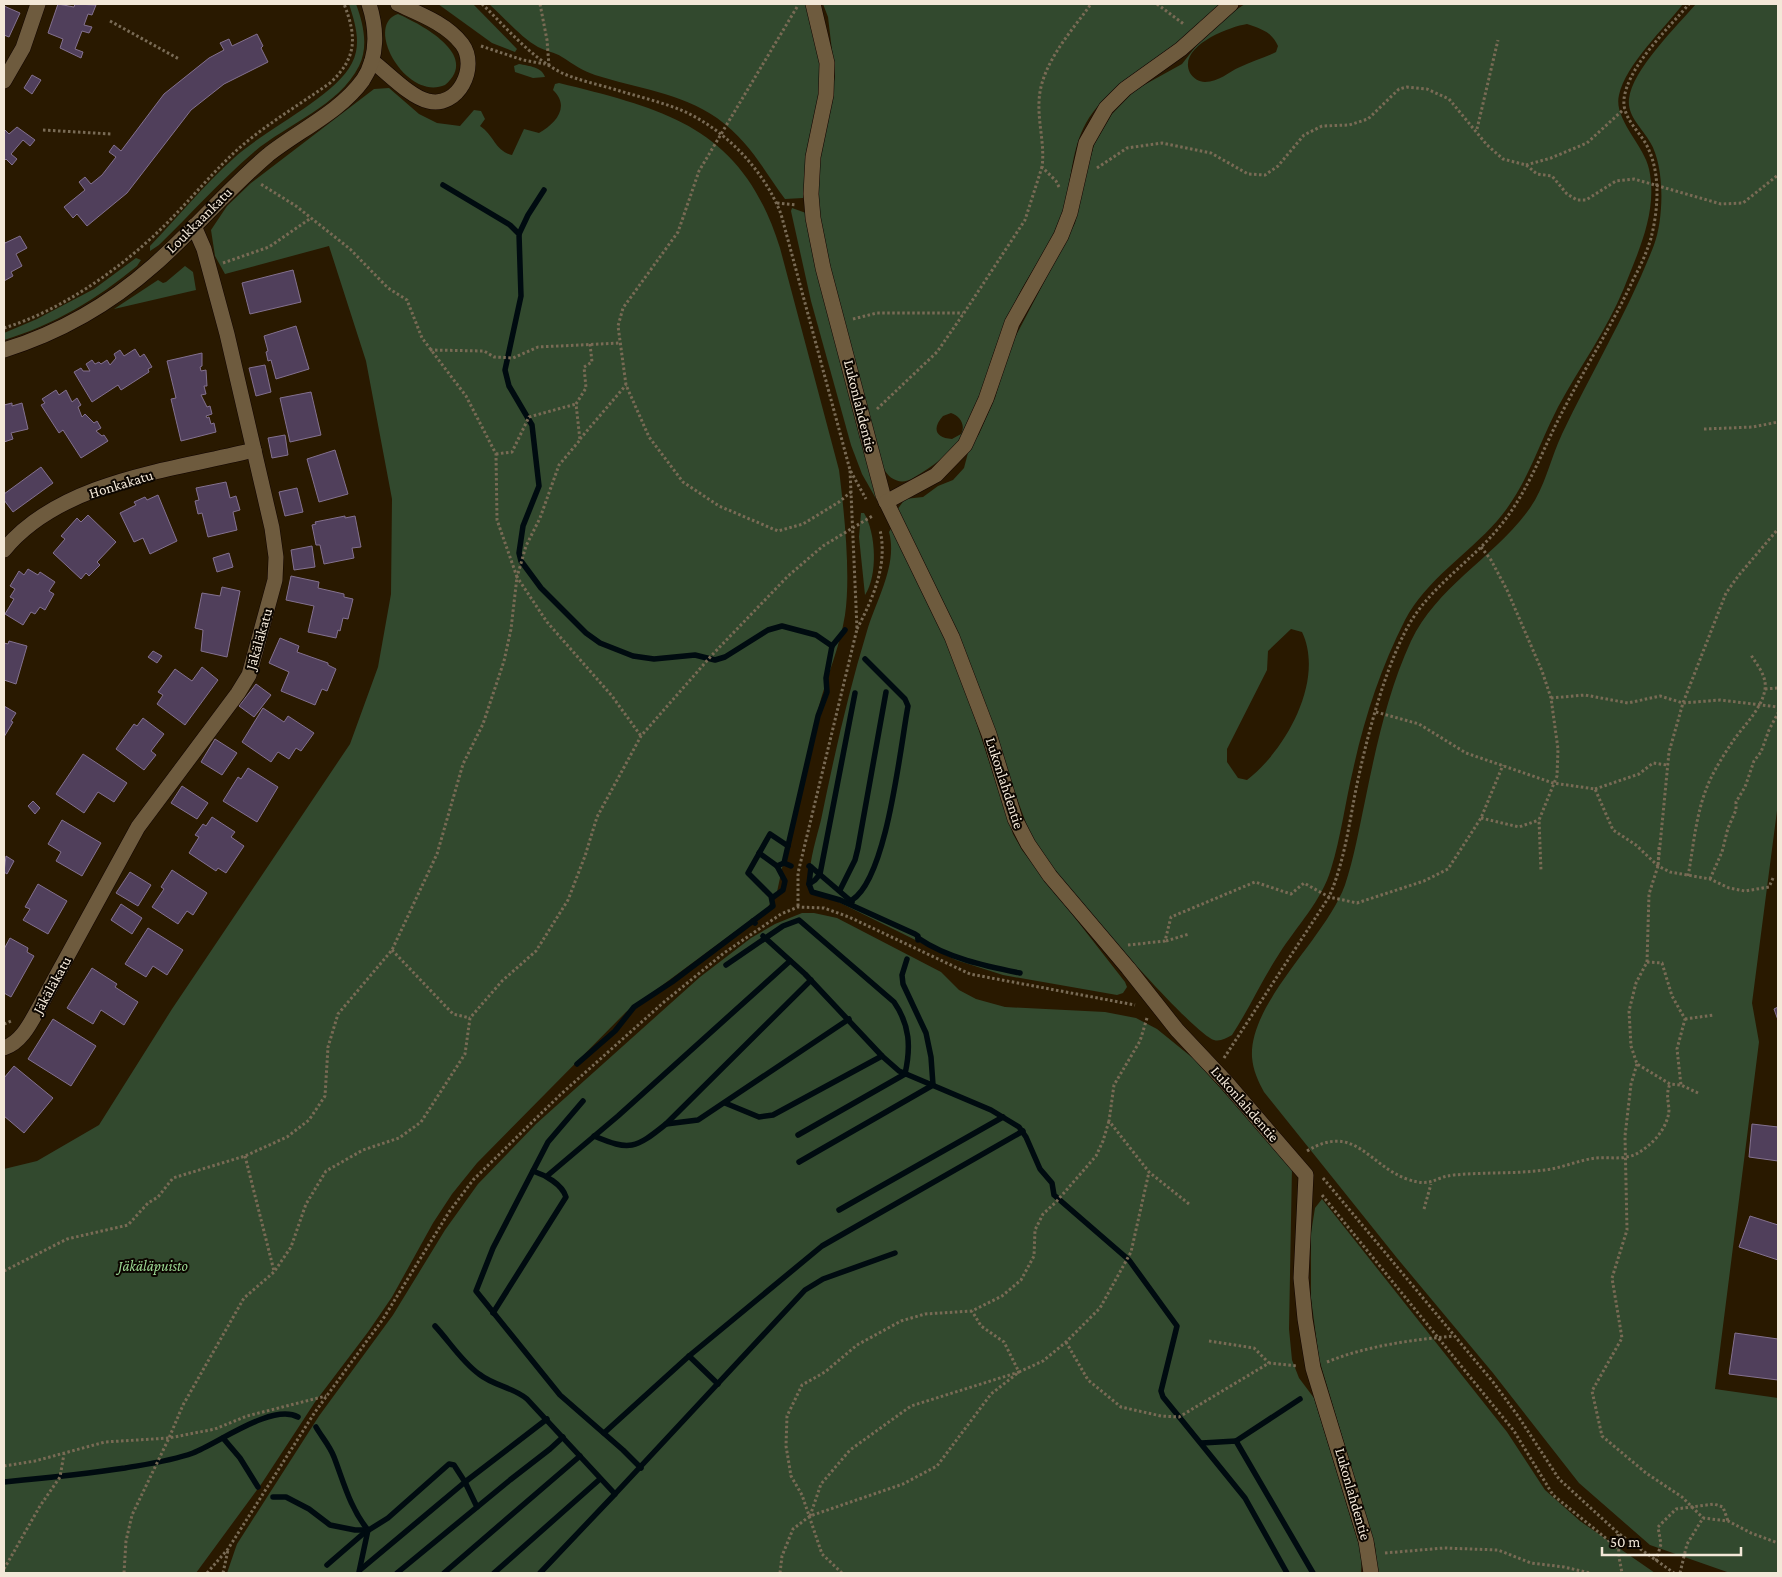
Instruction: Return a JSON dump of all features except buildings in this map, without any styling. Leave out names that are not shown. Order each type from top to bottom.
[{"type":"street","points":[[4,81],[22,48],[38,4]]},
{"type":"street","points":[[369,4],[375,38],[372,61],[418,96],[430,102],[442,102],[458,91],[467,74],[467,56],[457,38],[440,25],[398,4]]},
{"type":"street","name":"Lukonlahdentie","points":[[813,4],[825,49],[828,78],[813,157],[811,207],[821,261],[886,502],[952,636],[989,734],[1020,830],[1050,876],[1110,947],[1155,1008],[1219,1074],[1288,1154],[1313,1176],[1302,1231],[1301,1278],[1305,1319],[1313,1368],[1340,1449],[1369,1553],[1371,1573]]},
{"type":"street","points":[[886,502],[936,476],[964,445],[986,399],[1012,323],[1051,257],[1070,212],[1086,143],[1106,108],[1125,89],[1168,60],[1231,4]]},
{"type":"street","name":"Loukkaankatu","points":[[4,350],[47,335],[93,310],[154,265],[245,175],[349,95],[363,80],[372,61]]},
{"type":"street","name":"Jäkäläkatu","points":[[4,1048],[17,1041],[23,1034],[146,816],[238,693],[249,674],[270,600],[276,557],[272,528],[204,248],[194,226]]},
{"type":"street","name":"Honkakatu","points":[[4,550],[31,522],[79,497],[134,478],[254,450]]},
{"type":"path","points":[[4,328],[36,315],[77,293],[119,266],[140,249],[237,150],[341,73],[351,53],[353,44],[353,30],[344,4]]},
{"type":"path","points":[[482,4],[547,65]]},
{"type":"path","points":[[540,4],[547,40],[547,65]]},
{"type":"path","points":[[799,4],[699,172],[678,232],[623,308],[618,326],[626,385],[649,436],[683,482],[720,506],[778,531],[803,524],[839,502],[851,492]]},
{"type":"path","points":[[864,421],[937,352],[1025,220],[1042,167],[1044,150],[1039,102],[1044,77],[1058,51],[1091,4]]},
{"type":"path","points":[[1157,4],[1198,34]]},
{"type":"path","points":[[1216,1054],[1222,1060],[1235,1045],[1329,897],[1340,868],[1361,762],[1376,712],[1395,656],[1414,617],[1442,582],[1480,547],[1515,507],[1566,405],[1624,300],[1651,240],[1656,213],[1656,187],[1655,169],[1648,148],[1624,108],[1624,98],[1629,84],[1646,54],[1689,4]]},
{"type":"path","points":[[110,21],[179,59]]},
{"type":"path","points":[[457,38],[523,60],[547,65],[570,76],[681,110],[722,135],[755,169],[777,203],[850,470],[857,629]]},
{"type":"path","points":[[1477,130],[1498,40]]},
{"type":"path","points":[[1076,183],[1127,148],[1162,143],[1211,153],[1248,174],[1265,175],[1278,166],[1304,135],[1322,126],[1349,125],[1368,119],[1399,89],[1407,87],[1427,89],[1449,99],[1477,130],[1487,145],[1503,159],[1526,166],[1537,174],[1552,176],[1567,194],[1577,200],[1586,200],[1616,181],[1634,179],[1656,187],[1721,204],[1743,203],[1778,175]]},
{"type":"path","points":[[1526,166],[1587,143],[1624,108]]},
{"type":"path","points":[[43,130],[110,134]]},
{"type":"path","points":[[1042,167],[1056,181],[1070,212]]},
{"type":"path","points":[[245,175],[296,206],[350,249],[388,288],[407,300],[422,338],[466,396],[496,454],[497,520],[517,577],[548,622],[612,696],[641,736]]},
{"type":"path","points":[[209,268],[269,247],[311,218]]},
{"type":"path","points":[[140,249],[154,265]]},
{"type":"path","points":[[838,319],[857,320],[878,313],[964,313]]},
{"type":"path","points":[[430,350],[484,351],[494,357],[513,358],[538,347],[620,343]]},
{"type":"path","points":[[580,440],[576,404],[586,388],[584,367],[592,362],[590,344]]},
{"type":"path","points":[[4,1271],[67,1239],[128,1224],[148,1203],[158,1198],[173,1178],[245,1156],[287,1137],[309,1120],[325,1096],[328,1047],[338,1014],[392,950],[437,854],[463,764],[483,724],[504,661],[517,577],[526,546],[540,518],[559,465],[626,385]]},
{"type":"path","points":[[496,454],[512,452],[529,417],[576,404]]},
{"type":"path","points":[[1704,429],[1753,427],[1778,422]]},
{"type":"path","points":[[850,470],[877,522]]},
{"type":"path","points":[[124,1573],[126,1541],[132,1515],[183,1405],[244,1298],[274,1272],[291,1248],[306,1204],[326,1171],[362,1150],[399,1138],[421,1122],[465,1054],[470,1018],[502,980],[536,951],[568,900],[585,856],[597,817],[641,736],[712,655],[788,576],[823,546],[874,515]]},
{"type":"path","points":[[798,907],[798,873],[857,629],[873,596],[879,576],[882,556],[879,528]]},
{"type":"path","points":[[1778,529],[1738,574],[1726,593],[1683,703],[1667,765],[1658,866],[1649,894],[1647,962],[1636,983],[1629,1010],[1631,1046],[1637,1064],[1631,1084],[1627,1111],[1627,1230],[1612,1278],[1622,1338],[1592,1391],[1602,1436],[1646,1473],[1692,1506],[1703,1518],[1728,1521],[1751,1533],[1778,1542]]},
{"type":"path","points":[[1480,547],[1491,560],[1507,590],[1542,671],[1551,698],[1558,749],[1557,776],[1539,820],[1541,871]]},
{"type":"path","points":[[1688,876],[1696,835],[1698,810],[1710,779],[1759,703],[1765,689],[1764,676],[1751,655]]},
{"type":"path","points":[[1765,689],[1778,688]]},
{"type":"path","points":[[1551,698],[1585,695],[1628,703],[1660,696],[1683,703],[1720,700],[1759,703],[1778,707]]},
{"type":"path","points":[[1376,712],[1419,724],[1466,753],[1553,783],[1595,788],[1639,774],[1653,763],[1667,765]]},
{"type":"path","points":[[1710,879],[1722,852],[1728,828],[1736,810],[1736,802],[1745,787],[1754,761],[1761,752],[1769,730],[1778,714]]},
{"type":"path","points":[[1165,941],[1172,917],[1255,882],[1291,894],[1304,883],[1329,897],[1357,903],[1424,881],[1448,869],[1481,818],[1503,765]]},
{"type":"path","points":[[1595,788],[1613,830],[1636,844],[1658,866],[1688,876],[1710,879],[1729,888],[1746,891],[1769,887],[1773,878]]},
{"type":"path","points":[[1481,818],[1519,827],[1539,820]]},
{"type":"path","points":[[1658,866],[1659,847]]},
{"type":"path","points":[[207,1573],[228,1549],[326,1396],[397,1297],[457,1199],[482,1170],[588,1070],[698,974],[753,932],[781,914],[798,907],[815,906],[842,914],[970,974],[1020,985],[1155,1008],[1140,1041],[1114,1085],[1104,1141],[1096,1156],[1061,1197],[1043,1214],[1035,1230],[1034,1256],[1021,1280],[1002,1296],[972,1311],[925,1314],[901,1321],[857,1345],[825,1372],[802,1385],[786,1416],[786,1446],[791,1476],[810,1516],[822,1554],[842,1573]]},
{"type":"path","points":[[1110,947],[1165,941],[1189,934]]},
{"type":"path","points":[[392,950],[453,1014],[470,1018]]},
{"type":"path","points":[[1647,962],[1662,963],[1672,996],[1685,1019],[1677,1049],[1681,1085]]},
{"type":"path","points":[[1685,1019],[1714,1015]]},
{"type":"path","points":[[4,1024],[18,1016]]},
{"type":"path","points":[[1637,1064],[1670,1084],[1681,1085],[1698,1092]]},
{"type":"path","points":[[1303,1154],[1319,1144],[1346,1141],[1367,1151],[1384,1167],[1407,1179],[1431,1184],[1451,1175],[1545,1170],[1595,1158],[1626,1158],[1637,1154],[1651,1143],[1664,1128],[1669,1112],[1666,1093],[1670,1084]]},
{"type":"path","points":[[1109,1121],[1149,1172],[1189,1204]]},
{"type":"path","points":[[245,1156],[274,1272]]},
{"type":"path","points":[[810,1516],[821,1484],[850,1450],[911,1406],[1019,1372],[1043,1361],[1066,1342],[1100,1308],[1131,1252],[1149,1172]]},
{"type":"path","points":[[1313,1176],[1493,1382],[1518,1416],[1559,1479],[1618,1533],[1674,1573]]},
{"type":"path","points":[[1313,1176],[1438,1338],[1514,1432],[1553,1495],[1619,1549]]},
{"type":"path","points":[[1424,1209],[1431,1184]]},
{"type":"path","points":[[972,1311],[981,1326],[1004,1342],[1019,1372]]},
{"type":"path","points":[[1066,1342],[1088,1380],[1121,1407],[1161,1416],[1179,1417],[1269,1363],[1313,1368],[1348,1353],[1453,1336]]},
{"type":"path","points":[[1209,1341],[1254,1348],[1269,1363]]},
{"type":"path","points":[[780,1573],[782,1556],[793,1529],[810,1516],[903,1484],[937,1466],[992,1394],[1019,1372]]},
{"type":"path","points":[[4,1466],[64,1454],[105,1442],[169,1438],[215,1429],[248,1416],[326,1396]]},
{"type":"path","points":[[4,1569],[40,1506],[60,1477],[64,1454]]},
{"type":"path","points":[[1656,1561],[1661,1544],[1658,1527],[1676,1509],[1714,1504],[1723,1507],[1728,1521]]},
{"type":"path","points":[[1680,1573],[1687,1544],[1703,1518]]},
{"type":"path","points":[[1618,1533],[1622,1573]]},
{"type":"path","points":[[1369,1553],[1403,1553],[1444,1548],[1498,1550],[1531,1563],[1590,1573]]},
{"type":"path","points":[[223,1573],[228,1549]]},
{"type":"green space","points":[[349,4],[356,4],[364,35],[362,58],[350,80],[326,103],[267,142],[241,163],[159,245],[150,251],[150,246],[234,158],[331,88],[343,76],[352,63],[357,48],[355,26]]},
{"type":"green space","points":[[438,4],[473,4],[517,49],[515,52],[492,43]]},
{"type":"green space","points":[[489,4],[807,4],[817,34],[822,83],[803,198],[785,199],[747,146],[717,118],[673,97],[595,75],[578,67],[559,55],[531,43]]},
{"type":"green space","points":[[823,4],[1220,4],[1169,50],[1119,85],[1093,112],[1078,142],[1061,217],[1014,304],[997,343],[978,403],[969,424],[947,454],[913,478],[904,481],[892,478],[883,467],[819,227],[816,176],[835,76],[828,17]],"holes":[[[951,413],[962,424],[961,434],[952,439],[942,437],[937,432],[937,425],[943,416]]]},
{"type":"green space","points":[[1245,4],[1683,4],[1637,59],[1623,83],[1619,95],[1620,113],[1649,169],[1651,200],[1646,230],[1617,304],[1558,407],[1516,495],[1497,521],[1424,592],[1405,620],[1388,656],[1368,713],[1357,751],[1338,845],[1322,891],[1273,964],[1232,1035],[1214,1040],[1179,1011],[1122,950],[1046,860],[1035,844],[962,649],[897,510],[905,499],[923,497],[938,486],[953,480],[964,468],[969,449],[979,434],[995,398],[1010,347],[1075,223],[1094,145],[1112,114],[1135,90],[1182,64],[1196,46],[1231,13]],"holes":[[[1247,24],[1265,31],[1272,37],[1278,46],[1276,52],[1210,82],[1203,82],[1193,77],[1188,64],[1191,55],[1197,47],[1217,34]],[[1291,629],[1302,632],[1308,651],[1309,671],[1298,713],[1288,733],[1262,767],[1247,780],[1238,778],[1227,762],[1227,749],[1267,670],[1268,651]]]},
{"type":"green space","points":[[1696,4],[1778,4],[1778,803],[1752,1003],[1759,1042],[1715,1389],[1778,1398],[1778,1573],[1730,1573],[1650,1545],[1579,1483],[1493,1373],[1397,1258],[1264,1092],[1256,1075],[1252,1057],[1254,1036],[1263,1014],[1275,992],[1322,926],[1345,885],[1354,854],[1384,720],[1396,679],[1411,641],[1422,621],[1451,587],[1501,541],[1530,508],[1544,481],[1562,434],[1622,317],[1644,269],[1654,245],[1660,221],[1660,178],[1655,152],[1630,111],[1629,99],[1638,75],[1656,49]]},
{"type":"green space","points":[[398,14],[432,33],[452,52],[456,63],[454,74],[445,85],[430,87],[416,83],[404,73],[394,60],[387,46],[385,32],[388,21]]},
{"type":"green space","points":[[519,64],[538,69],[545,77],[533,78],[515,72],[514,66]]},
{"type":"green space","name":"Jäkäläpuisto","points":[[559,83],[635,103],[668,116],[697,131],[723,151],[745,176],[764,208],[780,248],[839,470],[845,523],[847,599],[843,627],[818,710],[777,892],[768,907],[626,1012],[477,1163],[452,1194],[433,1223],[392,1297],[315,1402],[262,1483],[196,1573],[4,1573],[4,1169],[37,1161],[99,1125],[172,1009],[350,744],[378,667],[391,594],[392,499],[366,361],[329,246],[225,274],[215,256],[211,230],[227,206],[251,183],[374,89],[389,88],[419,114],[437,123],[460,126],[474,110],[481,111],[485,119],[480,126],[502,150],[512,155],[524,129],[539,133],[550,125],[559,114],[561,103],[553,90],[555,84]]},
{"type":"green space","points":[[792,208],[806,213],[881,502],[879,504],[862,474],[851,445],[811,301],[791,211]]},
{"type":"green space","points":[[136,258],[141,260],[137,266],[91,300],[58,319],[4,340],[4,333],[37,319],[94,289]]},
{"type":"green space","points":[[185,266],[193,272],[196,290],[114,309],[158,280],[163,283],[166,282]]},
{"type":"green space","points":[[861,513],[864,513],[868,521],[874,554],[872,577],[865,595],[859,537]]},
{"type":"green space","points":[[892,527],[956,661],[1013,834],[1022,850],[1125,982],[1127,987],[1123,993],[1117,995],[1003,975],[956,960],[810,888],[812,854],[836,749],[860,654],[885,582],[891,557],[889,532]]},
{"type":"green space","points":[[802,913],[814,913],[837,918],[941,972],[959,990],[976,999],[1005,1007],[1105,1012],[1136,1018],[1157,1029],[1194,1059],[1292,1167],[1289,1329],[1292,1360],[1299,1378],[1314,1398],[1362,1555],[1361,1573],[227,1573],[237,1544],[319,1416],[393,1315],[445,1230],[478,1184],[536,1124],[700,977],[751,938],[775,924]]},
{"type":"green space","points":[[1322,1199],[1507,1432],[1545,1490],[1580,1521],[1655,1573],[1378,1573],[1375,1546],[1319,1359],[1311,1298],[1311,1233],[1315,1208]]},
{"type":"waterway","points":[[443,185],[510,225],[519,234],[521,296],[505,370],[509,386],[532,425],[539,486],[523,526],[519,553],[521,561],[541,588],[586,633],[600,643],[633,656],[654,659],[695,655],[715,660],[725,657],[768,630],[782,626],[816,635],[832,646],[826,678],[827,692],[818,716],[784,863]]},
{"type":"waterway","points":[[519,234],[528,215],[544,190]]},
{"type":"waterway","points":[[832,646],[845,630]]},
{"type":"waterway","points":[[852,900],[864,887],[883,840],[896,780],[908,706],[905,699],[865,659]]},
{"type":"waterway","points":[[840,890],[855,860],[858,848],[886,692]]},
{"type":"waterway","points":[[809,884],[820,874],[855,693]]},
{"type":"waterway","points":[[755,923],[753,921],[773,906],[771,896],[748,873],[770,834],[788,846]]},
{"type":"waterway","points":[[759,853],[777,866],[784,863],[791,866]]},
{"type":"waterway","points":[[772,898],[783,890],[785,881],[777,866]]},
{"type":"waterway","points":[[809,866],[811,867],[809,884],[812,892],[840,900],[915,934],[918,936],[918,940]]},
{"type":"waterway","points":[[810,866],[852,902]]},
{"type":"waterway","points":[[726,965],[783,926],[799,920],[894,1002],[903,1019],[908,1036],[905,1074],[798,1135]]},
{"type":"waterway","points":[[577,1064],[615,1031],[634,1007],[672,982],[753,921]]},
{"type":"waterway","points":[[763,936],[805,974],[882,1056],[899,1071],[991,1110],[1019,1127],[1026,1137],[1040,1169],[1052,1183],[1054,1195],[1129,1260],[1177,1326],[1161,1391],[1163,1397],[1245,1498],[1287,1573]]},
{"type":"waterway","points":[[918,938],[954,956],[1020,973]]},
{"type":"waterway","points":[[799,1162],[933,1085],[931,1057],[926,1033],[903,984],[902,975],[907,959]]},
{"type":"waterway","points":[[547,1176],[618,1116],[790,961]]},
{"type":"waterway","points":[[594,1136],[624,1145],[632,1145],[647,1139],[666,1124],[811,980]]},
{"type":"waterway","points":[[666,1124],[698,1120],[849,1019]]},
{"type":"waterway","points":[[725,1103],[759,1117],[773,1115],[882,1056]]},
{"type":"waterway","points":[[583,1101],[548,1142],[493,1248],[476,1291],[560,1395],[641,1468]]},
{"type":"waterway","points":[[839,1210],[1003,1117]]},
{"type":"waterway","points":[[604,1433],[689,1356],[822,1246],[1023,1131]]},
{"type":"waterway","points":[[493,1313],[566,1197],[557,1184],[533,1171]]},
{"type":"waterway","points":[[435,1326],[473,1369],[485,1378],[527,1399],[615,1494],[805,1290],[823,1279],[895,1253]]},
{"type":"waterway","points":[[689,1356],[718,1384]]},
{"type":"waterway","points":[[1236,1441],[1300,1399]]},
{"type":"waterway","points":[[4,1482],[110,1470],[168,1460],[193,1453],[245,1426],[274,1415],[287,1414],[298,1417]]},
{"type":"waterway","points":[[360,1570],[465,1482],[547,1419]]},
{"type":"waterway","points":[[316,1427],[332,1453],[356,1513],[368,1530]]},
{"type":"waterway","points":[[397,1573],[563,1437]]},
{"type":"waterway","points":[[223,1438],[240,1458],[258,1487]]},
{"type":"waterway","points":[[1202,1443],[1236,1441],[1313,1573]]},
{"type":"waterway","points":[[444,1573],[580,1456]]},
{"type":"waterway","points":[[327,1565],[364,1533],[388,1518],[449,1464],[454,1465],[477,1507]]},
{"type":"waterway","points":[[494,1573],[600,1479]]},
{"type":"waterway","points":[[540,1573],[615,1494]]},
{"type":"waterway","points":[[273,1497],[286,1497],[309,1509],[330,1525],[355,1530],[368,1530]]},
{"type":"waterway","points":[[359,1572],[368,1530]]}]
